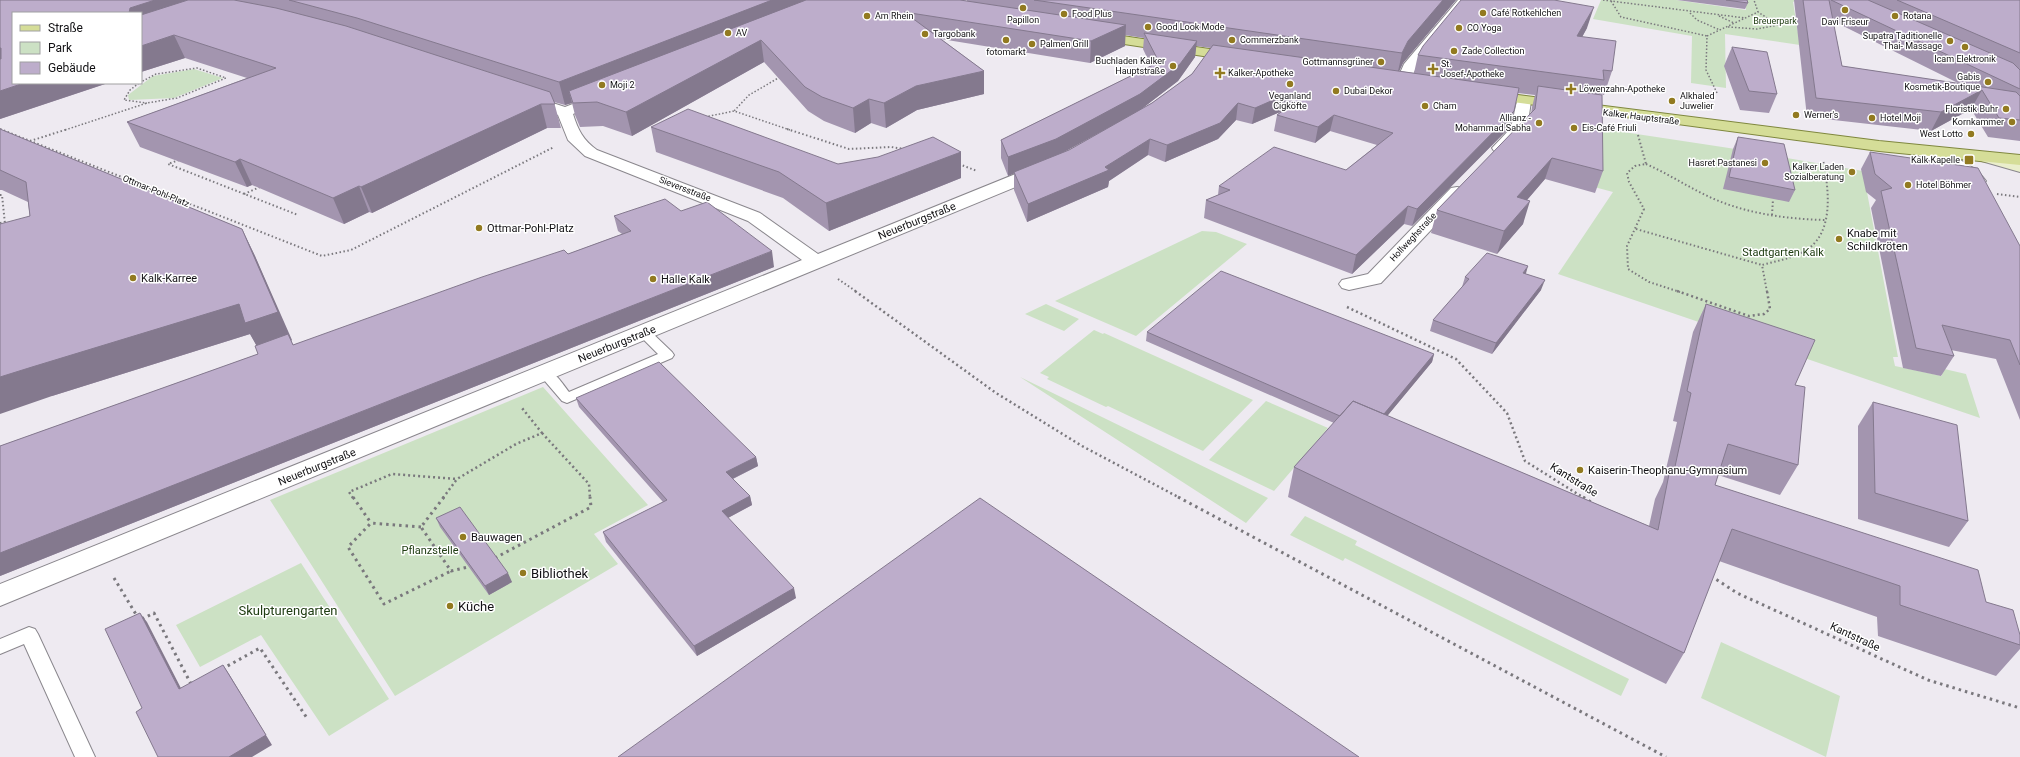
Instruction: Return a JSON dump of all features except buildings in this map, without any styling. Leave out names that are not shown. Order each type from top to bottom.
[{"type":"main road","points":[[1080,33],[1253,59]]},
{"type":"main road","name":"Kalker Hauptstraße","points":[[1470,93],[1634,116],[1921,151],[2020,160]]},
{"type":"main road","points":[[1984,157],[2020,167]]},
{"type":"street","points":[[1404,82],[1409,67],[1465,0]]},
{"type":"street","points":[[1194,72],[1208,52]]},
{"type":"street","points":[[512,94],[565,112],[616,92]]},
{"type":"street","points":[[1487,161],[1519,129],[1524,101]]},
{"type":"street","points":[[565,112],[573,138]]},
{"type":"street","name":"Sieversstraße","points":[[573,138],[580,146],[591,153],[754,217],[774,230],[816,262]]},
{"type":"street","points":[[1921,151],[1960,167],[1968,172],[1973,176],[1985,193]]},
{"type":"street","name":"Neuerburgstraße","points":[[0,595],[1062,162]]},
{"type":"street","name":"Hollweghstraße","points":[[1348,284],[1374,279],[1471,178]]},
{"type":"lane","points":[[545,373],[567,398],[667,355],[644,333]]},
{"type":"lane","points":[[0,646],[29,634],[85,757]]},
{"type":"path","points":[[1603,0],[1745,18]]},
{"type":"path","points":[[1728,26],[1758,29],[1778,25],[1758,12],[1754,0]]},
{"type":"path","points":[[1611,1],[1621,17],[1707,36],[1758,12]]},
{"type":"path","points":[[1690,12],[1703,23],[1721,30]]},
{"type":"path","points":[[1717,15],[1734,23]]},
{"type":"path","points":[[1707,36],[1706,70],[1717,93]]},
{"type":"path","points":[[30,141],[147,103],[177,98],[226,78],[197,68],[156,74],[142,81]]},
{"type":"path","points":[[734,111],[749,95],[766,83],[785,75]]},
{"type":"path","points":[[138,84],[130,90],[124,100],[147,103]]},
{"type":"path","points":[[699,118],[734,111],[849,149],[891,147],[905,149]]},
{"type":"path","points":[[1634,116],[1646,164]]},
{"type":"path","name":"Ottmar-Pohl-Platz","points":[[0,129],[322,256],[351,250],[573,138]]},
{"type":"path","points":[[1636,229],[1762,265],[1788,258],[1808,249],[1822,234],[1828,212],[1825,169],[1817,138]]},
{"type":"path","points":[[182,158],[168,164],[298,215]]},
{"type":"path","points":[[958,164],[1006,185]]},
{"type":"path","points":[[1762,265],[1770,308],[1764,314],[1749,316],[1649,282],[1628,269],[1627,246],[1644,209],[1640,198],[1627,179],[1627,173],[1635,166],[1646,164],[1667,173],[1714,199],[1753,212],[1801,220],[1825,220]]},
{"type":"path","points":[[244,194],[264,185]]},
{"type":"path","points":[[1985,193],[2020,197]]},
{"type":"path","points":[[0,195],[2,194],[5,228]]},
{"type":"path","points":[[1772,215],[1773,199]]},
{"type":"path","points":[[0,223],[4,222]]},
{"type":"path","points":[[816,262],[996,393],[1082,446],[1666,757]]},
{"type":"path","name":"Kantstraße","points":[[1348,284],[1333,300],[1456,359],[1507,413],[1525,461],[1598,506]]},
{"type":"path","points":[[489,561],[591,507],[589,484],[514,399],[508,388]]},
{"type":"path","points":[[421,527],[457,479],[516,444],[542,432]]},
{"type":"path","points":[[371,524],[349,492],[392,474],[457,479]]},
{"type":"path","points":[[421,527],[371,524],[348,547],[384,604],[451,571],[474,565]]},
{"type":"path","points":[[421,527],[451,571]]},
{"type":"path","points":[[101,555],[140,620],[154,613],[192,685],[199,681]]},
{"type":"path","name":"Kantstraße","points":[[1704,572],[1737,592],[1928,680],[2020,708]]},
{"type":"path","points":[[219,670],[260,648],[307,718]]},
{"type":"green space","name":"Breuerpark","points":[[1601,0],[1676,0],[1746,10],[1745,0],[1797,0],[1793,2],[1800,45],[1725,34],[1726,88],[1691,83],[1692,36],[1593,19]]},
{"type":"green space","points":[[194,69],[223,78],[174,98],[129,100],[128,95],[153,76]]},
{"type":"green space","name":"Stadtgarten Kalk","points":[[1597,128],[1729,148],[1863,171],[1898,357],[1893,357],[1895,366],[1942,376],[1940,368],[1966,374],[1980,418],[1558,274],[1613,192],[1568,180]]},
{"type":"green space","points":[[1202,231],[1216,232],[1247,244],[1136,336],[1055,301]]},
{"type":"green space","points":[[1046,304],[1079,319],[1064,331],[1025,314]]},
{"type":"green space","points":[[1094,330],[1103,334],[1104,333],[1253,400],[1203,451],[1047,379],[1049,377],[1040,373]]},
{"type":"green space","points":[[1020,377],[1268,498],[1246,523]]},
{"type":"green space","name":"Pflanzstelle","points":[[543,387],[648,505],[594,534],[618,564],[395,696],[270,500]]},
{"type":"green space","points":[[1266,401],[1328,428],[1274,491],[1209,460]]},
{"type":"green space","points":[[1305,516],[1357,541],[1355,545],[1629,679],[1621,696],[1345,558],[1343,561],[1290,535]]},
{"type":"green space","name":"Skulpturengarten","points":[[301,563],[389,699],[329,736],[261,635],[200,667],[176,625]]},
{"type":"green space","points":[[1721,642],[1840,696],[1826,757],[1701,698]]},
{"type":"place","name":"Papillon","points":[[1023,8]]},
{"type":"place","name":"Davi Friseur","points":[[1845,10]]},
{"type":"place","name":"Café Rotkehlchen","points":[[1483,13]]},
{"type":"place","name":"Food Plus","points":[[1064,14]]},
{"type":"place","name":"Am Rhein","points":[[867,16]]},
{"type":"place","name":"Rotana","points":[[1895,16]]},
{"type":"place","name":"Good Look Mode","points":[[1148,27]]},
{"type":"place","name":"CO Yoga","points":[[1459,28]]},
{"type":"place","name":"AV","points":[[728,33]]},
{"type":"place","name":"Targobank","points":[[925,34]]},
{"type":"place","name":"fotomarkt","points":[[1006,40]]},
{"type":"place","name":"Commerzbank","points":[[1232,40]]},
{"type":"place","name":"Supatra Taditionelle Thai- Massage","points":[[1950,41]]},
{"type":"place","name":"Palmen Grill","points":[[1032,44]]},
{"type":"place","name":"Icam Elektronik","points":[[1965,47]]},
{"type":"place","name":"Zade Collection","points":[[1454,51]]},
{"type":"place","name":"Gottmannsgrüner","points":[[1381,62]]},
{"type":"place","name":"Buchladen Kalker Hauptstraße","points":[[1173,66]]},
{"type":"place","name":"St. Josef-Apotheke","points":[[1433,69]]},
{"type":"place","name":"Kalker-Apotheke","points":[[1220,73]]},
{"type":"place","name":"Gabis Kosmetik-Boutique","points":[[1988,82]]},
{"type":"place","name":"Veganland Cigköfte","points":[[1290,84]]},
{"type":"place","name":"Moji 2","points":[[602,85]]},
{"type":"place","name":"Löwenzahn-Apotheke","points":[[1571,89]]},
{"type":"place","name":"Dubai Dekor","points":[[1336,91]]},
{"type":"place","name":"Alkhaled Juwelier","points":[[1672,101]]},
{"type":"place","name":"Cham","points":[[1425,106]]},
{"type":"place","name":"Floristik Buhr","points":[[2006,109]]},
{"type":"place","name":"Werner's","points":[[1796,115]]},
{"type":"place","name":"Hotel Moji","points":[[1872,118]]},
{"type":"place","name":"Kornkammer","points":[[2012,122]]},
{"type":"place","name":"Allianz - Mohammad Sabha","points":[[1539,123]]},
{"type":"place","name":"Eis-Café Friuli","points":[[1574,128]]},
{"type":"place","name":"West Lotto","points":[[1971,134]]},
{"type":"place","name":"Kalk Kapelle","points":[[1969,160]]},
{"type":"place","name":"Hasret Pastanesi","points":[[1765,163]]},
{"type":"place","name":"Kalker Laden Sozialberatung","points":[[1852,172]]},
{"type":"place","name":"Hotel Böhmer","points":[[1908,185]]},
{"type":"place","name":"Ottmar-Pohl-Platz","points":[[479,228]]},
{"type":"place","name":"Knabe mit Schildkröten","points":[[1839,239]]},
{"type":"place","name":"Kalk-Karree","points":[[133,278]]},
{"type":"place","name":"Halle Kalk","points":[[653,279]]},
{"type":"place","name":"Kaiserin-Theophanu-Gymnasium","points":[[1580,470]]},
{"type":"place","name":"Bauwagen","points":[[463,537]]},
{"type":"place","name":"Bibliothek","points":[[523,573]]},
{"type":"place","name":"Küche","points":[[450,606]]}]
